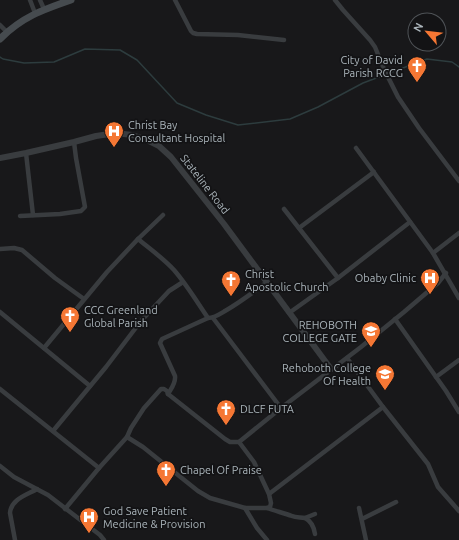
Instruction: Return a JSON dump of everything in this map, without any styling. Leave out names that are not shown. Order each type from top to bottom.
[{"type":"main road","points":[[0,39],[35,13],[71,0]]},
{"type":"street","points":[[30,0],[35,13]]},
{"type":"street","points":[[40,0],[44,9]]},
{"type":"street","points":[[175,0],[193,34],[238,35],[284,40]]},
{"type":"street","points":[[335,0],[375,47],[398,97],[419,128],[459,181]]},
{"type":"street","points":[[0,26],[8,32]]},
{"type":"street","name":"Stateline Road","points":[[0,158],[96,136],[116,133],[145,138],[159,146],[171,157],[219,218],[331,370]]},
{"type":"street","points":[[20,216],[60,214],[81,211],[84,209],[85,207],[74,142]]},
{"type":"street","points":[[356,148],[433,252],[459,298]]},
{"type":"street","points":[[26,153],[33,215]]},
{"type":"street","points":[[299,228],[374,172]]},
{"type":"street","points":[[284,209],[338,278]]},
{"type":"street","points":[[44,348],[107,272],[163,215]]},
{"type":"street","points":[[289,313],[338,278],[410,222]]},
{"type":"street","points":[[433,252],[459,233]]},
{"type":"street","points":[[138,239],[161,257],[174,270],[281,408]]},
{"type":"street","points":[[0,249],[14,248],[22,250],[55,278],[84,299]]},
{"type":"street","points":[[65,509],[127,437],[144,408],[161,389],[167,391],[168,394],[225,439],[230,442],[239,442],[361,347],[430,290],[446,273]]},
{"type":"street","points":[[53,431],[106,368],[141,320],[169,291],[183,282]]},
{"type":"street","points":[[168,394],[176,380],[176,376],[160,341],[243,301],[267,282]]},
{"type":"street","points":[[0,312],[90,386]]},
{"type":"street","points":[[395,319],[459,412]]},
{"type":"street","points":[[347,358],[428,464],[438,487],[459,511]]},
{"type":"street","points":[[436,378],[459,360]]},
{"type":"street","points":[[0,389],[99,468]]},
{"type":"street","points":[[269,494],[384,407]]},
{"type":"street","points":[[127,437],[143,447],[198,491],[210,498],[245,508],[267,508],[293,517],[304,518],[315,514]]},
{"type":"street","points":[[239,442],[254,462],[269,494],[271,503],[270,507],[267,508]]},
{"type":"street","points":[[0,466],[14,477],[48,495],[104,540]]},
{"type":"street","points":[[15,540],[10,509],[18,500],[37,490]]},
{"type":"street","points":[[362,519],[396,502]]},
{"type":"street","points":[[245,508],[257,528],[267,540]]},
{"type":"street","points":[[359,508],[365,540]]},
{"type":"street","points":[[304,518],[312,523],[315,534]]},
{"type":"waterway","points":[[0,57],[3,59],[24,63],[54,62],[85,49],[120,50],[137,60],[177,103],[206,115],[238,125],[290,119],[318,107],[363,83],[427,59],[452,62],[459,67]]},
{"type":"place","name":"City of David Parish RCCG","points":[[417,83]]},
{"type":"place","name":"Christ Bay Consultant Hospital","points":[[114,148]]},
{"type":"place","name":"Obaby Clinic","points":[[430,295]]},
{"type":"place","name":"Christ Apostolic Church","points":[[231,297]]},
{"type":"place","name":"CCC Greenland Global Parish","points":[[70,333]]},
{"type":"place","name":"REHOBOTH COLLEGE GATE","points":[[371,348]]},
{"type":"place","name":"Rehoboth College Of Health","points":[[385,391]]},
{"type":"place","name":"DLCF FUTA","points":[[226,426]]},
{"type":"place","name":"Chapel Of Praise","points":[[166,487]]},
{"type":"place","name":"God Save Patient Medicine & Provision","points":[[89,534]]}]
